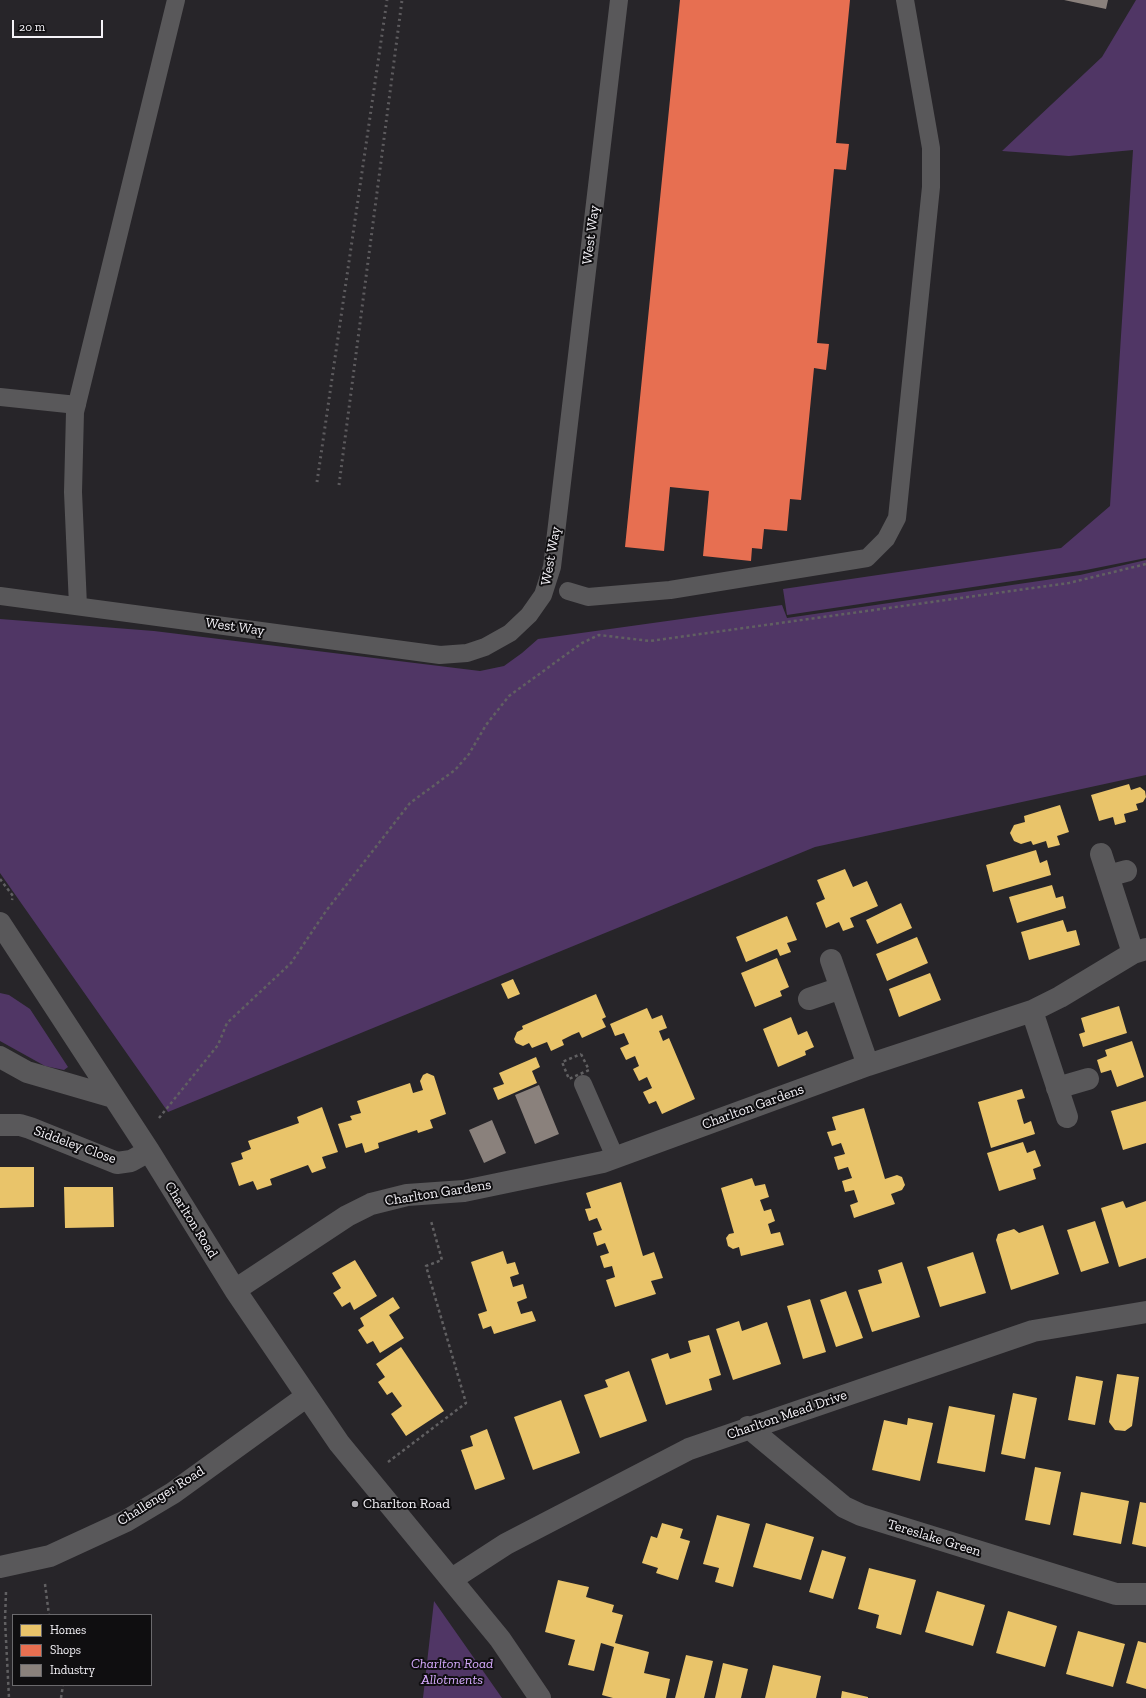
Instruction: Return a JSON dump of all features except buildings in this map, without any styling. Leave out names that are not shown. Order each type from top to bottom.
[{"type":"street","name":"Charlton Gardens","points":[[235,1290],[359,1209],[392,1198],[464,1191],[529,1176],[563,1171],[615,1157],[868,1065],[1032,1011],[1060,997],[1140,951],[1117,873],[1102,854]]},
{"type":"street","name":"Charlton Road","points":[[3,914],[8,953],[113,1097],[235,1290],[339,1443],[500,1639],[540,1698]]},
{"type":"street","points":[[831,960],[868,1065]]},
{"type":"street","points":[[809,999],[841,988]]},
{"type":"street","points":[[1032,1011],[1067,1117]]},
{"type":"street","points":[[0,1057],[27,1072],[113,1097]]},
{"type":"street","points":[[1058,1088],[1088,1079]]},
{"type":"street","name":"Siddeley Close","points":[[0,1125],[20,1125],[30,1128],[117,1163],[131,1161],[145,1146]]},
{"type":"street","name":"Charlton Mead Drive","points":[[452,1579],[506,1544],[682,1453],[748,1427],[1033,1331],[1146,1312]]},
{"type":"street","name":"Challenger Road","points":[[3,1566],[50,1556],[126,1521],[173,1493],[307,1396]]},
{"type":"street","name":"Tereslake Green","points":[[748,1427],[844,1507],[861,1515],[1116,1594],[1146,1594]]},
{"type":"lane","points":[[78,606],[73,492],[75,412],[176,0]]},
{"type":"lane","name":"West Way","points":[[0,597],[78,606],[440,655],[467,653],[485,647],[510,633],[529,615],[543,595],[552,567],[619,0]]},
{"type":"lane","points":[[568,591],[588,597],[670,590],[812,567],[867,558],[886,539],[897,518],[931,187],[931,148],[905,0]]},
{"type":"lane","points":[[0,397],[77,405]]},
{"type":"lane","points":[[583,1084],[615,1157]]},
{"type":"path","points":[[145,1146],[218,1045],[227,1023],[291,963],[326,911],[410,803],[455,770],[469,754],[486,725],[509,696],[582,643],[599,635],[650,641],[1029,588],[1069,582],[1146,564]]},
{"type":"path","points":[[0,879],[13,896],[3,914]]},
{"type":"path","points":[[368,1477],[466,1403],[426,1266],[442,1260],[423,1194]]},
{"type":"path","points":[[3,1566],[9,1698]]},
{"type":"path","points":[[61,1698],[63,1686]]},
{"type":"green space","points":[[1136,0],[1146,0],[1146,558],[1086,570],[787,615],[783,589],[1061,548],[1110,506],[1133,150],[1069,156],[1002,151],[1102,57]]},
{"type":"green space","points":[[1146,560],[1146,775],[815,847],[168,1112],[0,873],[0,619],[154,631],[480,671],[504,666],[538,639],[782,605],[787,618],[1080,575]]},
{"type":"green space","points":[[0,993],[9,995],[30,1009],[68,1067],[64,1070],[45,1066],[0,1041]]},
{"type":"green space","name":"Charlton Road Allotments","points":[[434,1601],[502,1698],[423,1698]]},
{"type":"railway","points":[[317,482],[387,0]]},
{"type":"railway","points":[[339,485],[402,0]]},
{"type":"place","name":"Charlton Road","points":[[355,1504]]}]
